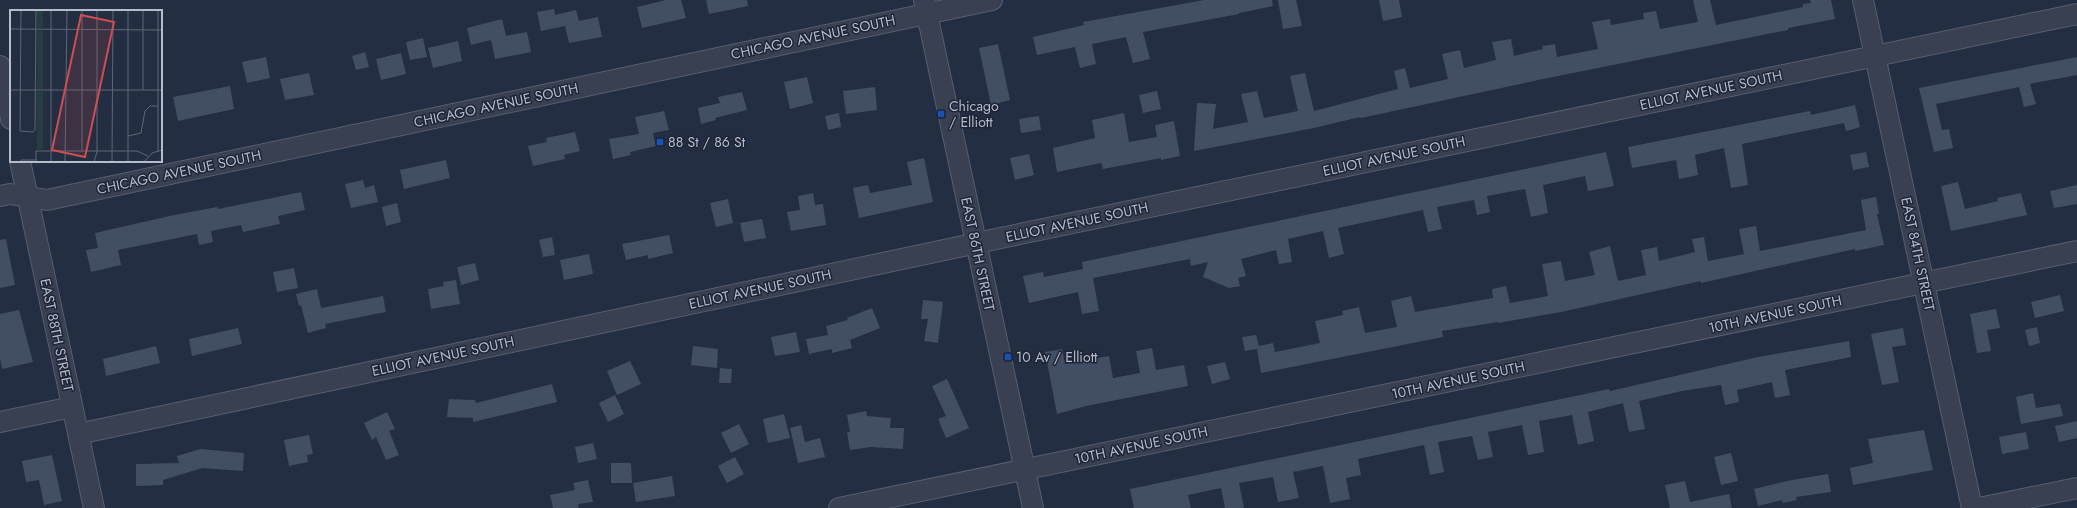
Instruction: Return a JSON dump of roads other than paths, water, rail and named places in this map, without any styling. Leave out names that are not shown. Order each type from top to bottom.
[{"type":"street","name":"CHICAGO AVENUE SOUTH","points":[[0,196],[10,194],[50,200],[926,7],[992,0]]},
{"type":"street","name":"EAST 84TH STREET","points":[[1863,0],[1972,508]]},
{"type":"street","name":"EAST 86TH STREET","points":[[926,7],[1033,508]]},
{"type":"street","name":"ELLIOT AVENUE SOUTH","points":[[78,434],[976,243],[2077,14]]},
{"type":"street","points":[[0,66],[10,114]]},
{"type":"street","name":"EAST 88TH STREET","points":[[20,162],[94,508]]},
{"type":"street","name":"10TH AVENUE SOUTH","points":[[839,508],[2077,251]]},
{"type":"street","points":[[0,422],[72,407]]},
{"type":"street","points":[[1979,508],[2077,488]]},
{"type":"place","name":"Chicago / Elliott","points":[[941,114]]},
{"type":"place","name":"88 St / 86 St","points":[[660,142]]},
{"type":"place","name":"10 Av / Elliott","points":[[1008,357]]}]
